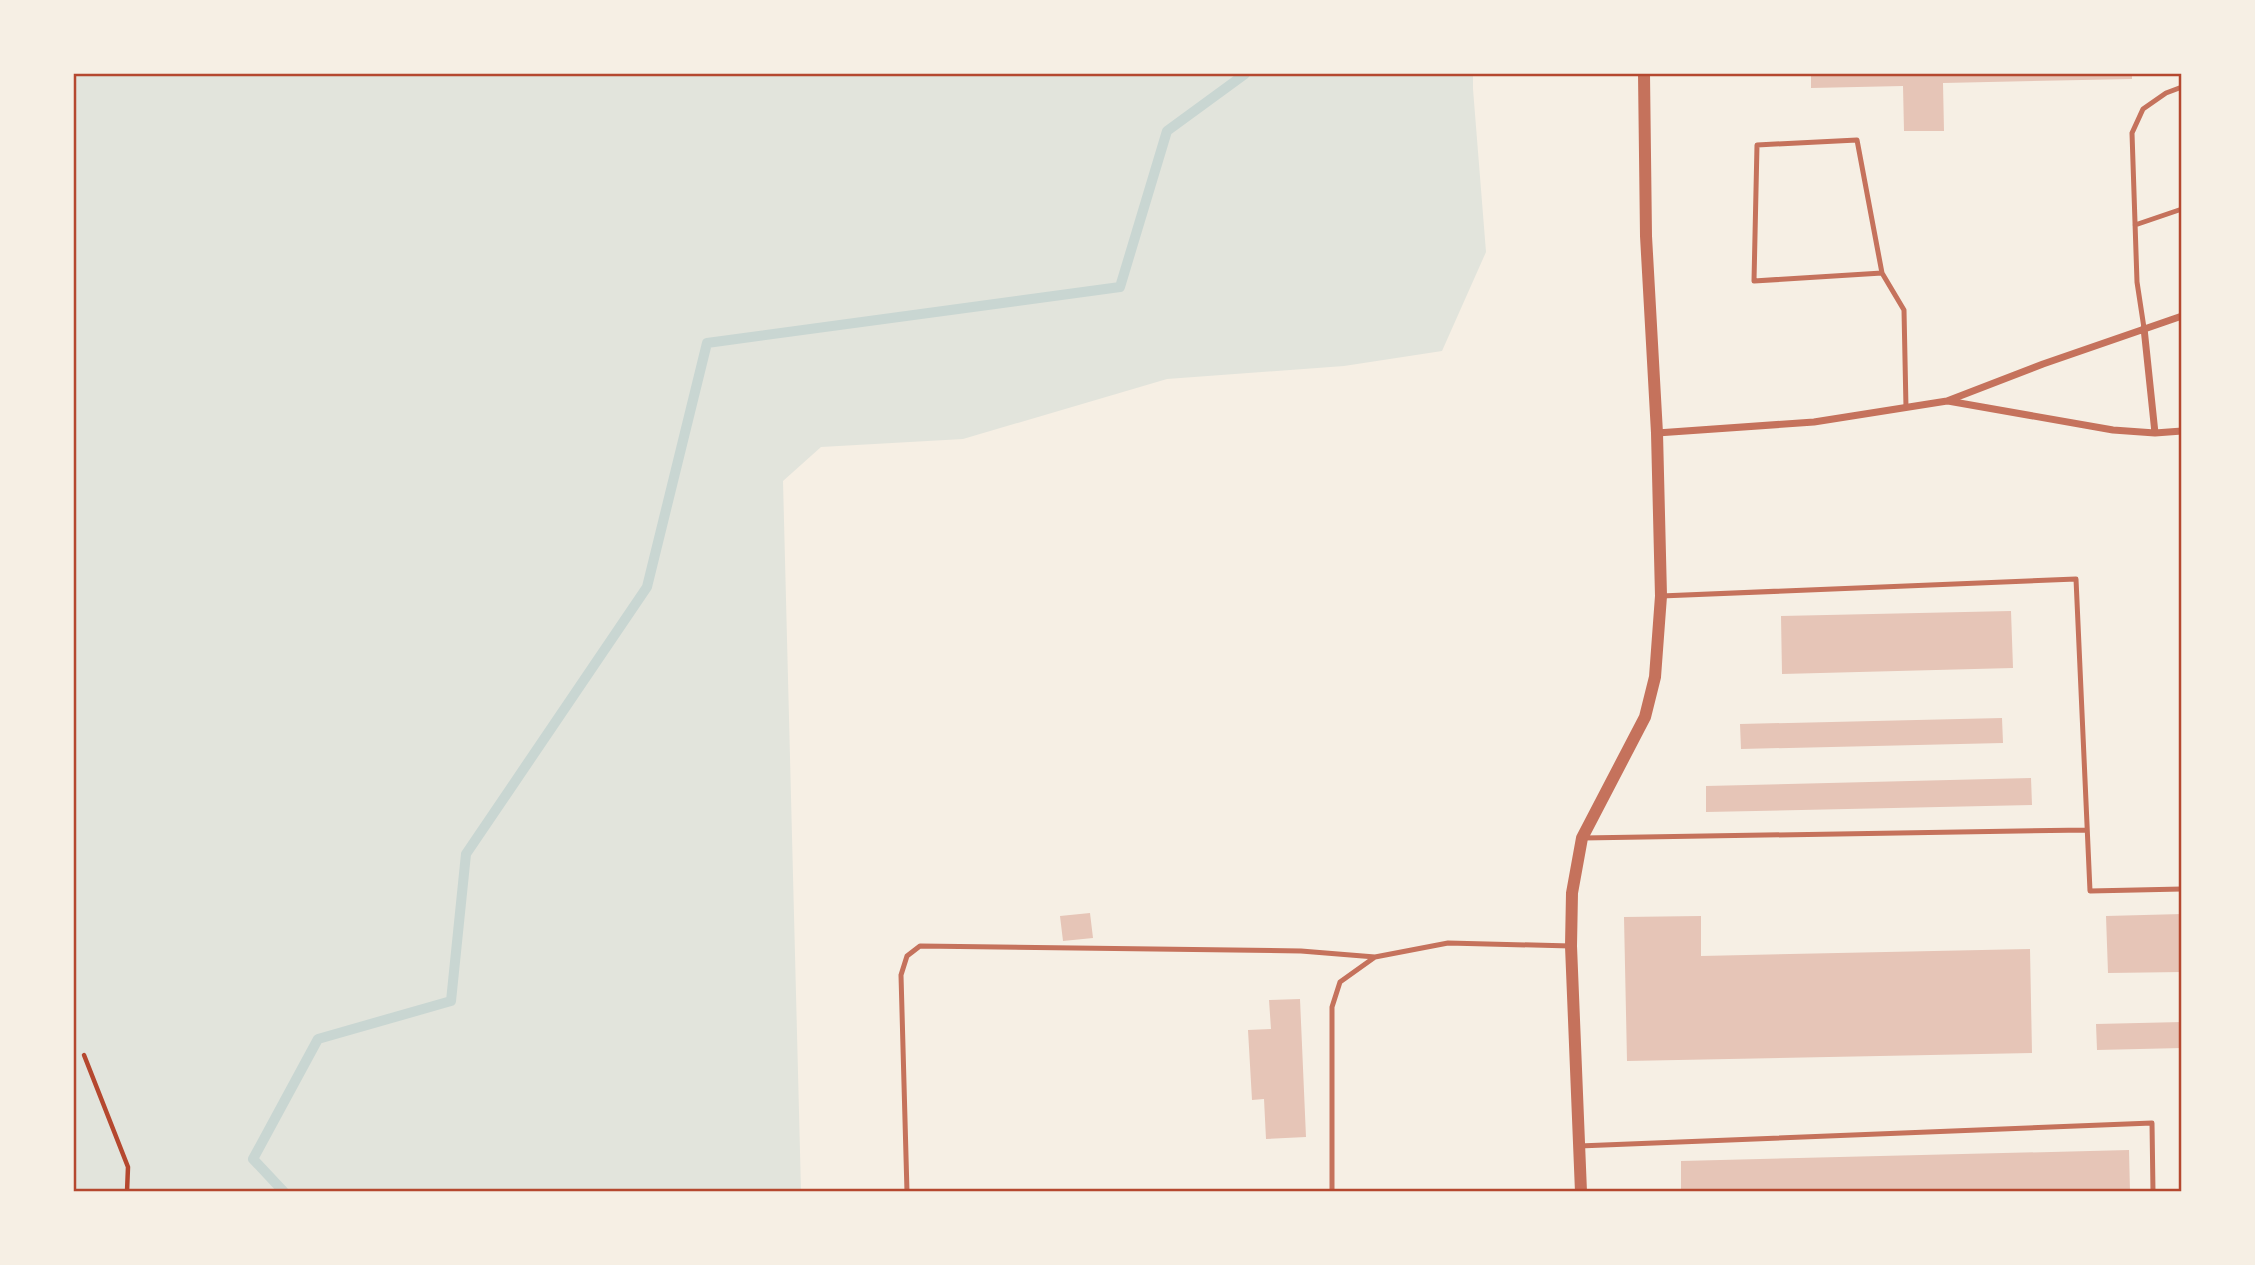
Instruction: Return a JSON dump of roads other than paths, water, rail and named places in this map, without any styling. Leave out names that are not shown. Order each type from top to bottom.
[{"type":"street","points":[[1581,1192],[1571,946],[1572,893],[1582,838],[1645,717],[1655,677],[1661,596],[1657,433],[1646,236],[1644,74]]},
{"type":"street","points":[[1657,433],[1766,427],[1947,401],[2182,316]]},
{"type":"street","points":[[2144,328],[2155,433]]},
{"type":"street","points":[[1947,401],[2113,430],[2155,433],[2182,431]]},
{"type":"lane","points":[[2144,328],[2137,282],[2132,133],[2143,109],[2166,93],[2182,87]]},
{"type":"lane","points":[[1882,273],[1754,281],[1757,145],[1857,140],[1882,273],[1904,310],[1906,408]]},
{"type":"lane","points":[[2135,225],[2182,209]]},
{"type":"lane","points":[[1661,596],[2076,579],[2090,891],[2182,889]]},
{"type":"lane","points":[[1582,838],[2087,830]]},
{"type":"lane","points":[[906,1192],[901,975],[907,956],[920,946],[1274,951],[1376,957],[1448,943],[1571,946]]},
{"type":"lane","points":[[1332,1192],[1332,1007],[1340,982],[1376,957]]},
{"type":"lane","points":[[1579,1146],[2152,1123],[2153,1192]]},
{"type":"waterway","points":[[284,1192],[253,1159],[318,1039],[451,1001],[466,854],[647,587],[707,343],[1120,287],[1167,131],[1245,74]]}]
